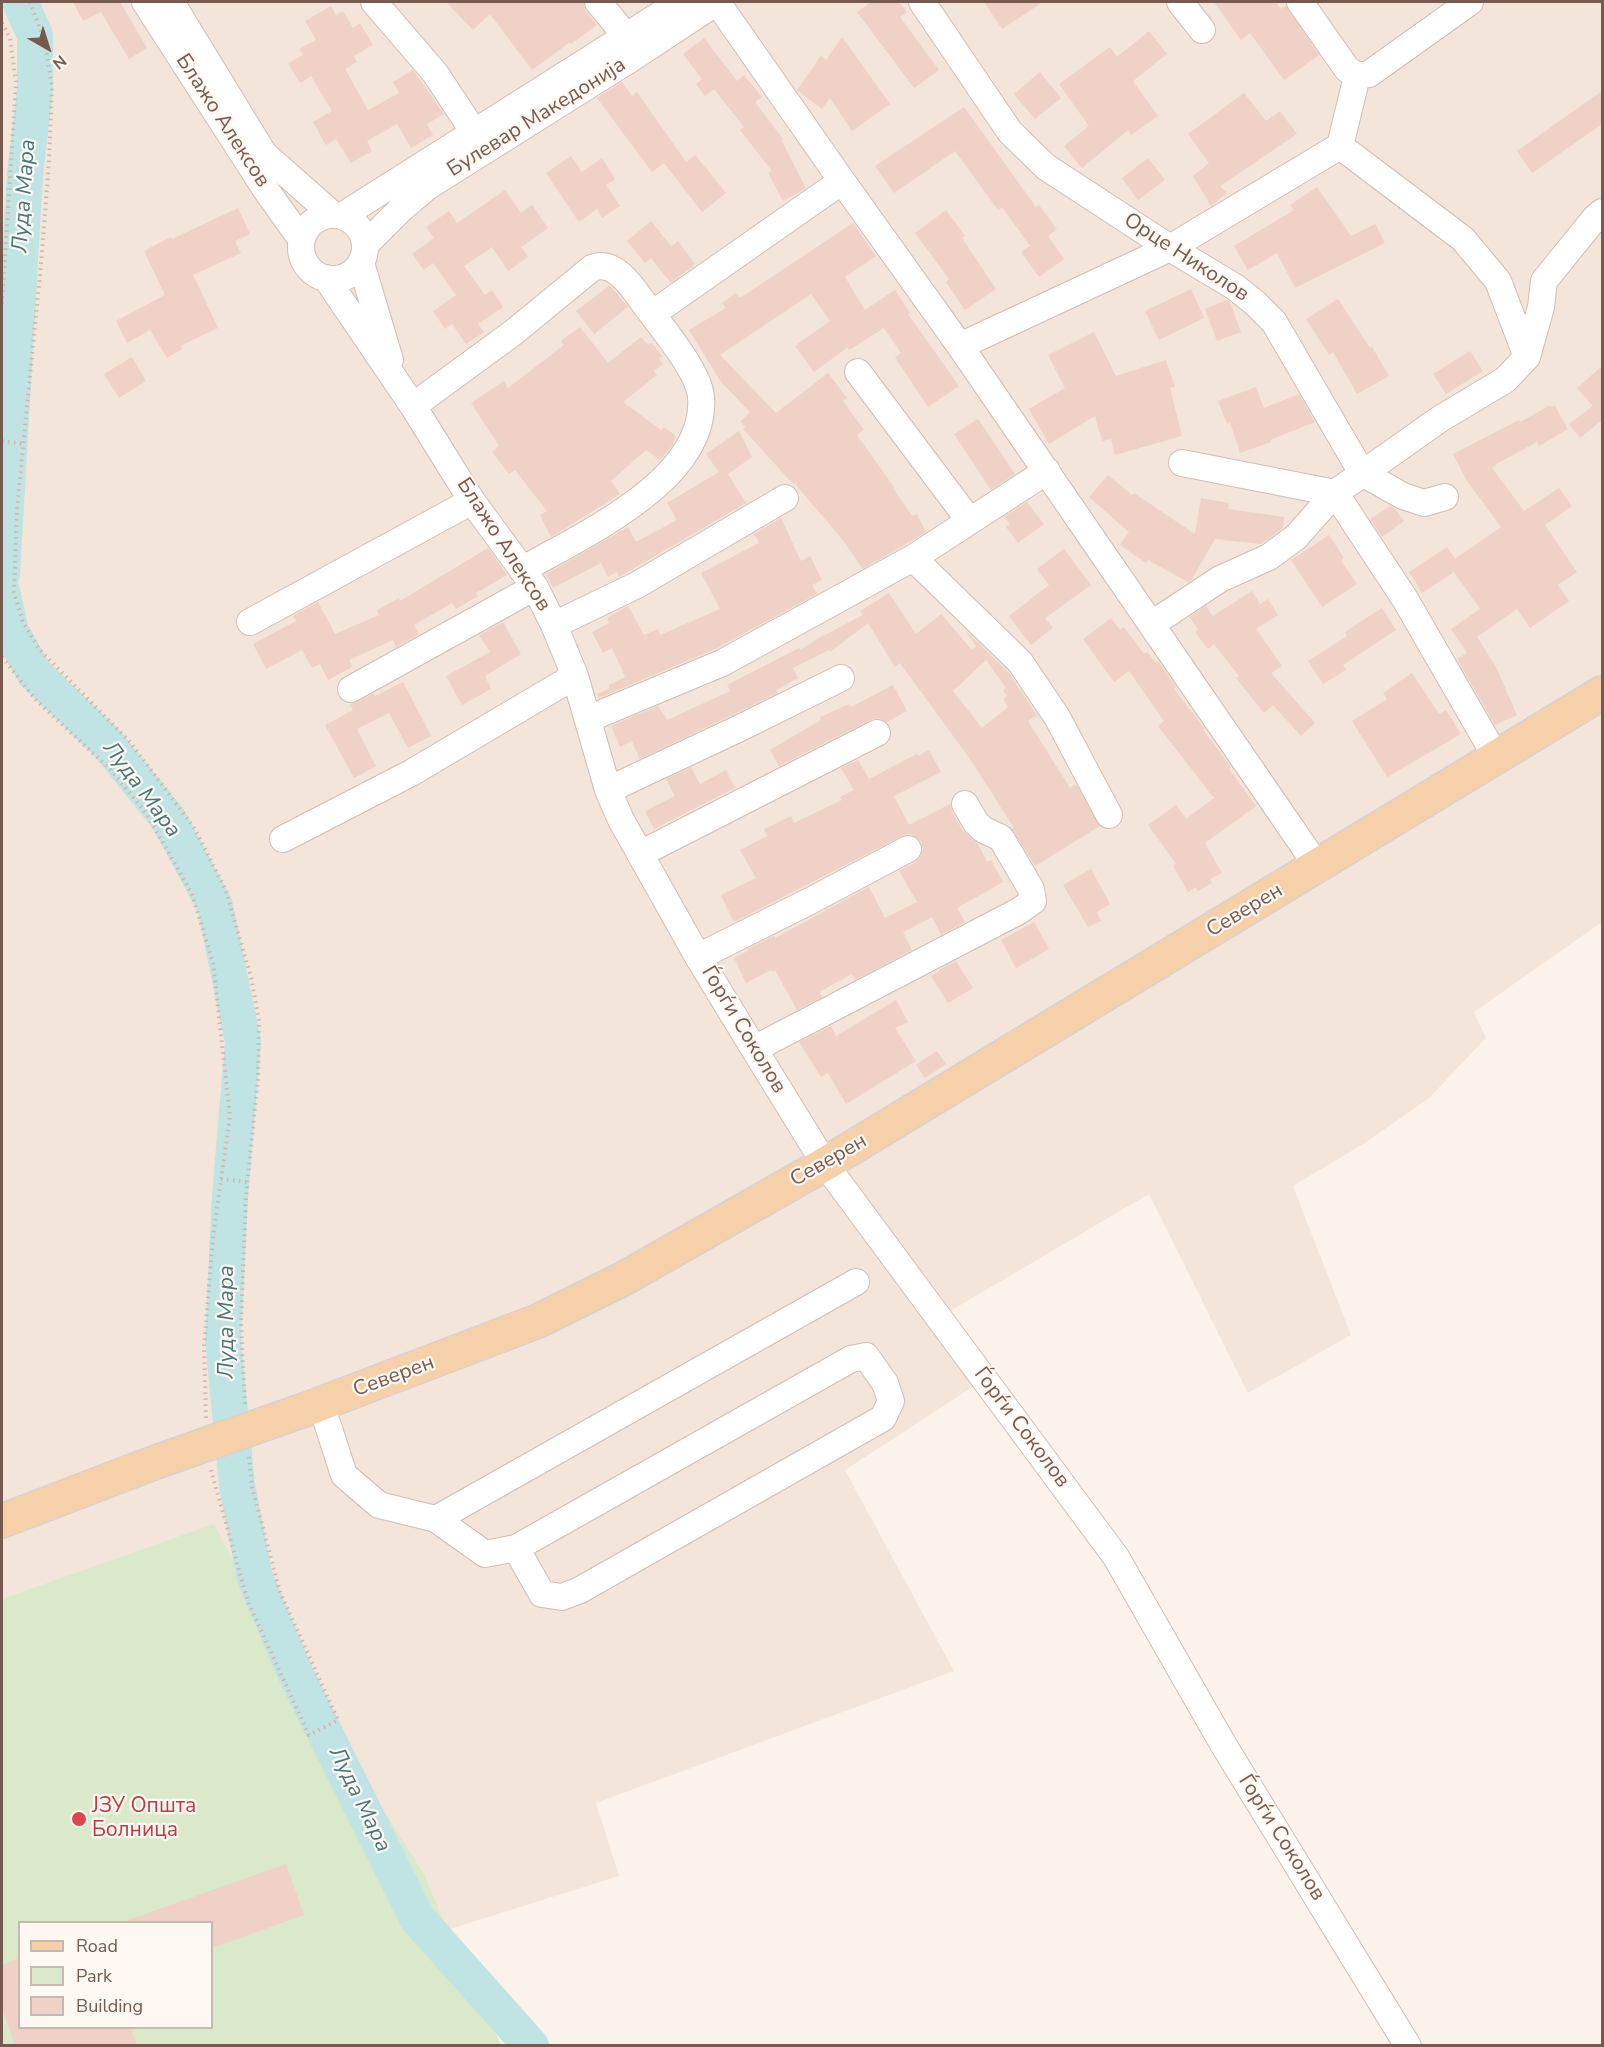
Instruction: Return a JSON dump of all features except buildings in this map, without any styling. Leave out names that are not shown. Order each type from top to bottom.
[{"type":"main road","name":"Северен","points":[[2,1521],[156,1462],[314,1407],[538,1321],[623,1279],[825,1164],[1602,693]]},
{"type":"street","name":"Блажо Алексов","points":[[145,2],[262,185],[301,238]]},
{"type":"street","name":"Блажо Алексов","points":[[171,2],[264,154],[337,215]]},
{"type":"street","points":[[374,2],[435,73],[474,132]]},
{"type":"street","points":[[598,2],[626,36]]},
{"type":"street","name":"Булевар Македонија","points":[[337,215],[680,2]]},
{"type":"street","points":[[717,2],[960,345],[1318,867]]},
{"type":"street","name":"Булевар Македонија","points":[[363,254],[401,209],[427,187],[717,2]]},
{"type":"street","name":"Орце Николов","points":[[922,2],[1010,132],[1046,167],[1170,248],[1236,287],[1274,322],[1362,473]]},
{"type":"street","points":[[1180,2],[1202,30]]},
{"type":"street","points":[[1300,2],[1347,69],[1357,76],[1369,74],[1470,2]]},
{"type":"street","points":[[960,345],[1170,248],[1340,146],[1357,76]]},
{"type":"street","points":[[1340,146],[1464,239],[1498,282],[1527,357]]},
{"type":"street","points":[[652,314],[842,181]]},
{"type":"street","points":[[1152,624],[1220,579],[1269,557],[1296,537],[1335,493],[1440,419],[1506,380],[1527,357],[1541,307],[1544,281],[1602,212]]},
{"type":"street","points":[[337,215],[358,227],[363,254],[346,276],[336,279],[316,275],[308,268],[300,249],[301,238],[312,221],[322,216],[337,215]]},
{"type":"street","name":"Блажо Алексов","points":[[363,254],[397,383]]},
{"type":"street","points":[[351,688],[529,578],[659,485],[682,459],[698,429],[701,395],[680,351],[652,314],[621,275],[611,268],[599,265],[514,332],[413,406]]},
{"type":"street","name":"Блажо Алексов","points":[[326,278],[413,406],[472,501],[529,578],[554,626],[575,675],[608,790],[621,820]]},
{"type":"street","points":[[1498,282],[1541,307]]},
{"type":"street","points":[[858,372],[969,520]]},
{"type":"street","points":[[1182,463],[1335,493],[1405,599],[1496,757]]},
{"type":"street","points":[[588,719],[722,663],[913,558],[1047,471]]},
{"type":"street","points":[[1362,473],[1404,496],[1424,503],[1445,497]]},
{"type":"street","points":[[554,626],[648,579],[785,498]]},
{"type":"street","points":[[250,622],[472,501]]},
{"type":"street","points":[[913,558],[1020,662],[1058,717],[1109,815]]},
{"type":"street","points":[[284,838],[411,773],[575,675]]},
{"type":"street","points":[[608,790],[841,678]]},
{"type":"street","points":[[640,854],[877,733]]},
{"type":"street","points":[[754,1049],[1033,902],[1031,890],[1000,838],[976,823],[965,804]]},
{"type":"street","name":"Ѓорѓи Соколов","points":[[621,820],[698,957],[825,1164],[1116,1557],[1223,1744],[1408,2046]]},
{"type":"street","points":[[698,957],[908,849]]},
{"type":"street","points":[[436,1519],[856,1282]]},
{"type":"street","points":[[314,1407],[345,1474],[379,1505],[436,1519],[486,1554],[516,1548],[851,1359],[866,1356],[885,1383],[891,1401],[883,1418],[580,1590],[562,1597],[542,1594],[516,1548]]},
{"type":"path","points":[[30,2],[45,42],[52,87],[49,162],[17,509],[14,592],[23,622],[39,650],[130,742],[195,829],[226,891],[251,977],[259,1021],[258,1078],[247,1182],[241,1323],[245,1405]]},
{"type":"path","points":[[2,23],[10,38],[16,82],[2,304]]},
{"type":"path","points":[[2,441],[24,444]]},
{"type":"path","points":[[2,657],[37,701],[111,770],[146,813],[192,894],[213,963],[230,1116],[213,1237],[204,1347],[206,1423]]},
{"type":"path","points":[[221,1179],[247,1182]]},
{"type":"path","points":[[210,1467],[248,1602],[309,1735],[338,1720],[280,1592],[252,1487],[249,1452]]},
{"type":"shaded area","points":[[2,2],[1602,2],[1602,922],[1474,1012],[1486,1038],[1429,1098],[1365,1143],[1293,1186],[1351,1335],[1248,1393],[1149,1194],[940,1317],[985,1379],[845,1470],[954,1671],[596,1803],[619,1876],[447,1930],[501,2045],[2,2046]]},
{"type":"green space","points":[[214,1524],[272,1635],[425,1876],[447,1930],[501,2045],[2,2045],[2,1599]]},
{"type":"waterway","name":"Луда Мара","points":[[2,574],[25,174],[35,90],[35,35],[20,2]]},
{"type":"waterway","name":"Луда Мара","points":[[2,591],[11,632],[35,674],[107,743],[169,820],[215,906],[243,1042],[230,1195],[223,1340],[237,1485],[255,1578],[297,1677],[417,1918],[531,2046]]},
{"type":"place","name":"ЈЗУ Општа Болница","points":[[79,1819]]}]
